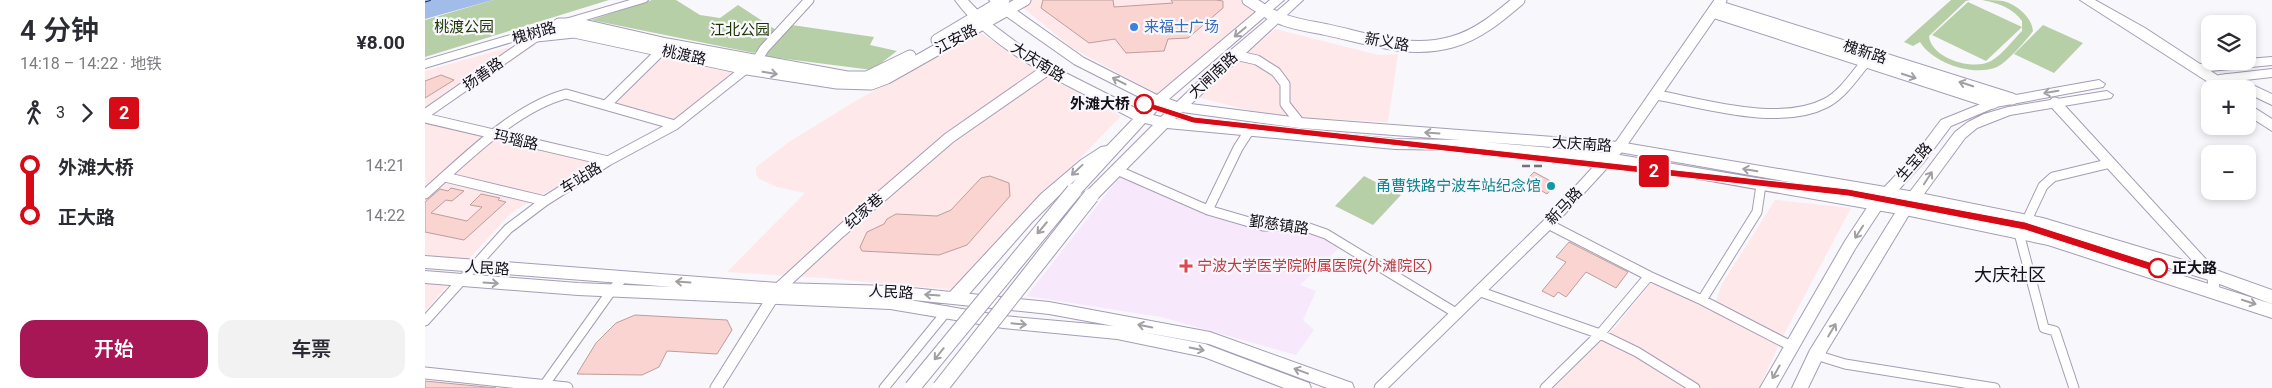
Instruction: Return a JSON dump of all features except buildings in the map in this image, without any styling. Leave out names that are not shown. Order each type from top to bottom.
[{"type":"main road","name":"槐树路","points":[[425,59],[528,29],[616,0]]},
{"type":"main road","name":"槐树路","points":[[425,64],[567,24],[642,0]]},
{"type":"main road","name":"大庆南路","points":[[961,0],[1019,53],[1143,118],[1249,131],[1395,144],[1464,145],[1608,158],[1761,185],[1910,203],[2023,227],[2213,275],[2272,297]]},
{"type":"main road","name":"大闸南路","points":[[940,388],[1091,196],[1179,107],[1235,55],[1271,14],[1277,0]]},
{"type":"main road","name":"大闸南路","points":[[911,388],[1074,191],[1158,101],[1271,14],[1297,0]]},
{"type":"main road","points":[[2086,0],[2201,66]]},
{"type":"main road","points":[[2101,0],[2201,65]]},
{"type":"main road","name":"大庆南路","points":[[1001,4],[1079,61],[1158,101],[1179,107],[1300,123],[1619,147],[1881,199]]},
{"type":"main road","points":[[2256,63],[2272,61]]},
{"type":"main road","points":[[2208,70],[2220,80]]},
{"type":"main road","points":[[2242,80],[2272,73]]},
{"type":"main road","name":"生宝路","points":[[1768,388],[1850,245],[1881,199],[1919,159],[1946,123],[1993,103],[2012,99],[2103,89],[2055,103],[1988,117],[1961,133],[1910,203],[1816,355],[1800,388]]},
{"type":"main road","points":[[2256,91],[2272,100]]},
{"type":"main road","points":[[2256,99],[2272,110]]},
{"type":"main road","points":[[2256,107],[2272,118]]},
{"type":"main road","points":[[2256,114],[2272,126]]},
{"type":"main road","points":[[956,297],[1041,204],[1086,162],[1118,145]]},
{"type":"main road","points":[[1014,304],[1134,152]]},
{"type":"main road","name":"大庆南路","points":[[2023,227],[2048,239],[2272,310]]},
{"type":"main road","name":"人民路","points":[[425,262],[623,278],[890,304],[947,311],[997,321],[1117,333],[1205,351],[1303,388]]},
{"type":"main road","name":"人民路","points":[[425,277],[612,290],[775,293],[891,292],[956,297],[1049,308],[1210,338],[1346,388]]},
{"type":"street","name":"车站路","points":[[425,321],[508,229],[545,201],[608,161],[675,125],[757,60],[764,49],[809,0]]},
{"type":"street","name":"江安路","points":[[884,75],[981,20],[1001,4],[1025,0]]},
{"type":"street","name":"新义路","points":[[1248,0],[1271,14],[1385,44],[1409,48],[1428,47],[1461,40],[1477,33],[1519,0]]},
{"type":"street","name":"槐新路","points":[[1717,6],[1866,62],[1993,103]]},
{"type":"street","name":"槐新路","points":[[1717,6],[2012,99]]},
{"type":"street","name":"新马路","points":[[1380,388],[1548,224],[1619,147],[1657,95],[1717,6]]},
{"type":"street","name":"桃渡路","points":[[528,29],[579,24],[747,69],[857,85],[871,84],[884,75]]},
{"type":"street","name":"桃渡路","points":[[482,47],[540,34],[574,32],[757,60],[847,77],[884,75]]},
{"type":"street","name":"扬善路","points":[[425,116],[540,34]]},
{"type":"street","points":[[606,105],[664,47]]},
{"type":"street","points":[[1235,55],[1249,56],[1262,62],[1279,75],[1286,86],[1285,104],[1300,123]]},
{"type":"street","points":[[1657,95],[1772,113],[1795,113],[1818,107],[1833,98],[1866,62]]},
{"type":"street","name":"纪家巷","points":[[716,388],[775,293],[840,232],[949,138],[1048,69]]},
{"type":"street","points":[[425,194],[496,135],[557,95],[566,94],[675,125]]},
{"type":"street","points":[[2055,103],[2213,275],[2214,291]]},
{"type":"street","name":"玛瑙路","points":[[425,116],[608,161]]},
{"type":"street","points":[[1208,210],[1249,131]]},
{"type":"street","points":[[2074,388],[2055,331],[2044,328],[2023,227],[2043,186],[2053,177],[2111,163]]},
{"type":"street","name":"鄞慈镇路","points":[[1119,171],[1208,210],[1263,226],[1306,227],[1326,234],[1456,313]]},
{"type":"street","points":[[445,177],[545,201]]},
{"type":"street","points":[[1702,300],[1757,212],[1761,185]]},
{"type":"street","points":[[1548,224],[1791,346]]},
{"type":"street","points":[[1545,388],[1600,334],[1649,276]]},
{"type":"street","points":[[545,384],[612,290],[623,278]]},
{"type":"street","points":[[1479,291],[1600,334],[1637,352],[1695,388]]},
{"type":"street","points":[[884,388],[947,311]]},
{"type":"street","points":[[948,388],[997,321]]},
{"type":"street","points":[[1816,355],[1845,364],[1995,388]]},
{"type":"street","points":[[425,374],[545,384],[567,388]]},
{"type":"shaded area","points":[[1030,0],[1243,0],[1261,11],[1157,94],[1072,48],[1021,6]]},
{"type":"shaded area","points":[[1275,29],[1378,55],[1398,54],[1388,122],[1272,116],[1197,97]]},
{"type":"shaded area","points":[[979,32],[1047,76],[1121,116],[1045,194],[957,290],[824,278],[727,272],[805,193],[777,187],[759,179],[756,174],[756,167],[789,142],[852,103]]},
{"type":"shaded area","points":[[521,44],[536,45],[425,118],[425,71]]},
{"type":"shaded area","points":[[659,55],[739,71],[671,121],[608,105]]},
{"type":"shaded area","points":[[425,122],[596,163],[511,213],[465,263],[425,259]]},
{"type":"shaded area","name":"宁波大学医学院附属医院(外滩院区)","points":[[1122,174],[1208,213],[1305,229],[1341,246],[1300,285],[1316,291],[1303,320],[1314,330],[1296,355],[1161,317],[1027,296]]},
{"type":"shaded area","points":[[1775,200],[1851,208],[1782,338],[1759,388],[1553,388],[1616,326],[1651,283],[1670,289],[1712,312],[1722,284]]},
{"type":"shaded area","points":[[425,283],[448,285],[425,311]]},
{"type":"green space","name":"桃渡公园","points":[[493,0],[609,0],[425,57],[425,20]]},
{"type":"green space","name":"江北公园","points":[[652,0],[676,0],[700,15],[720,18],[738,5],[779,32],[754,53],[591,20]]},
{"type":"green space","points":[[1951,0],[1970,0],[1966,1],[1929,36],[1937,51],[1954,61],[1974,65],[1991,61],[2004,51],[2022,31],[2022,21],[2010,9],[1982,0],[2003,1],[2013,5],[2030,21],[2033,31],[2006,61],[1997,67],[1987,70],[1966,69],[1954,66],[1934,56],[1920,42],[1913,46],[1904,42]]},
{"type":"green space","points":[[1968,2],[2022,27],[1986,61],[1932,35]]},
{"type":"green space","points":[[792,25],[874,37],[870,45],[897,51],[872,70],[763,56]]},
{"type":"green space","points":[[2043,25],[2083,43],[2054,73],[2014,54]]},
{"type":"green space","points":[[1364,176],[1401,195],[1373,225],[1335,206]]},
{"type":"water","points":[[425,0],[493,0],[425,19]]},
{"type":"ferry route","points":[[425,2],[432,0]]},
{"type":"railway","points":[[1522,166],[1546,166]]},
{"type":"metro line","name":"2","points":[[1144,104],[1193,120],[1848,192],[2025,226],[2158,268]]},
{"type":"place","name":"来福士广场","points":[[1134,27]]},
{"type":"place","name":"外滩大桥","points":[[1144,104]]},
{"type":"place","name":"甬曹铁路宁波车站纪念馆","points":[[1551,186]]},
{"type":"place","name":"宁波大学医学院附属医院(外滩院区)","points":[[1186,266]]},
{"type":"place","name":"正大路","points":[[2158,268]]},
{"type":"district","name":"大庆社区","points":[[2010,275]]}]
